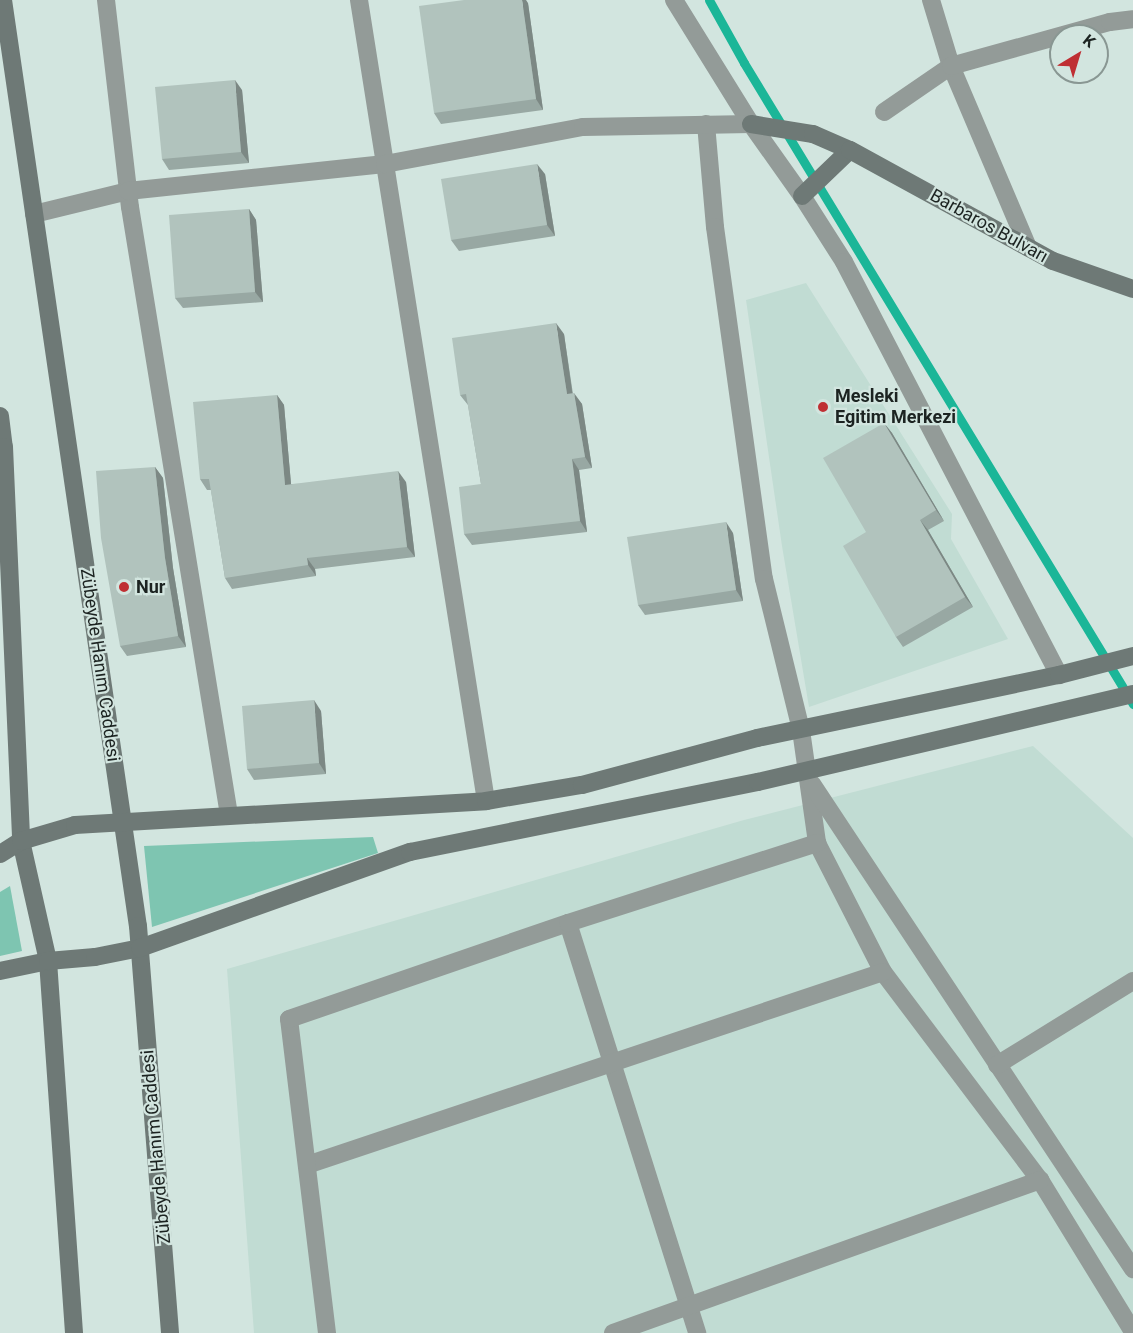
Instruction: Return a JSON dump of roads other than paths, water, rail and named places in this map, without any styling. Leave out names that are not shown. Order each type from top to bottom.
[{"type":"street","name":"Zübeyde Hanım Caddesi","points":[[3,0],[140,948],[170,1333]]},
{"type":"street","points":[[106,0],[128,191],[229,815]]},
{"type":"street","points":[[359,0],[486,801]]},
{"type":"street","points":[[674,0],[807,191],[1059,675]]},
{"type":"street","points":[[931,0],[951,66],[1028,247]]},
{"type":"street","points":[[884,112],[951,66],[1110,22],[1133,19]]},
{"type":"street","points":[[706,124],[715,227],[764,579],[801,730],[818,843],[884,972],[1040,1180],[1133,1332]]},
{"type":"street","points":[[34,214],[128,191],[385,164],[583,126],[759,124]]},
{"type":"street","name":"Barbaros Bulvarı","points":[[759,124],[813,134],[850,150],[1053,261],[1133,289]]},
{"type":"street","points":[[807,191],[850,150]]},
{"type":"street","points":[[0,416],[4,561],[21,842],[48,961],[74,1333]]},
{"type":"street","points":[[0,854],[21,842],[75,825],[486,801],[582,785],[757,738],[1059,675],[1133,656]]},
{"type":"street","points":[[0,971],[48,961],[95,957],[140,948],[410,852],[758,782],[808,775],[1133,694]]},
{"type":"street","points":[[808,775],[1133,1269]]},
{"type":"street","points":[[327,1333],[289,1019],[568,923],[818,843]]},
{"type":"street","points":[[568,923],[697,1333]]},
{"type":"street","points":[[307,1165],[884,972]]},
{"type":"street","points":[[997,1065],[1133,981]]},
{"type":"street","points":[[613,1333],[1040,1180]]},
{"type":"waterway","points":[[709,0],[744,63],[1133,704]]},
{"type":"place","name":"Mesleki Egitim Merkezi","points":[[823,407]]},
{"type":"place","name":"Nur","points":[[124,587]]}]
